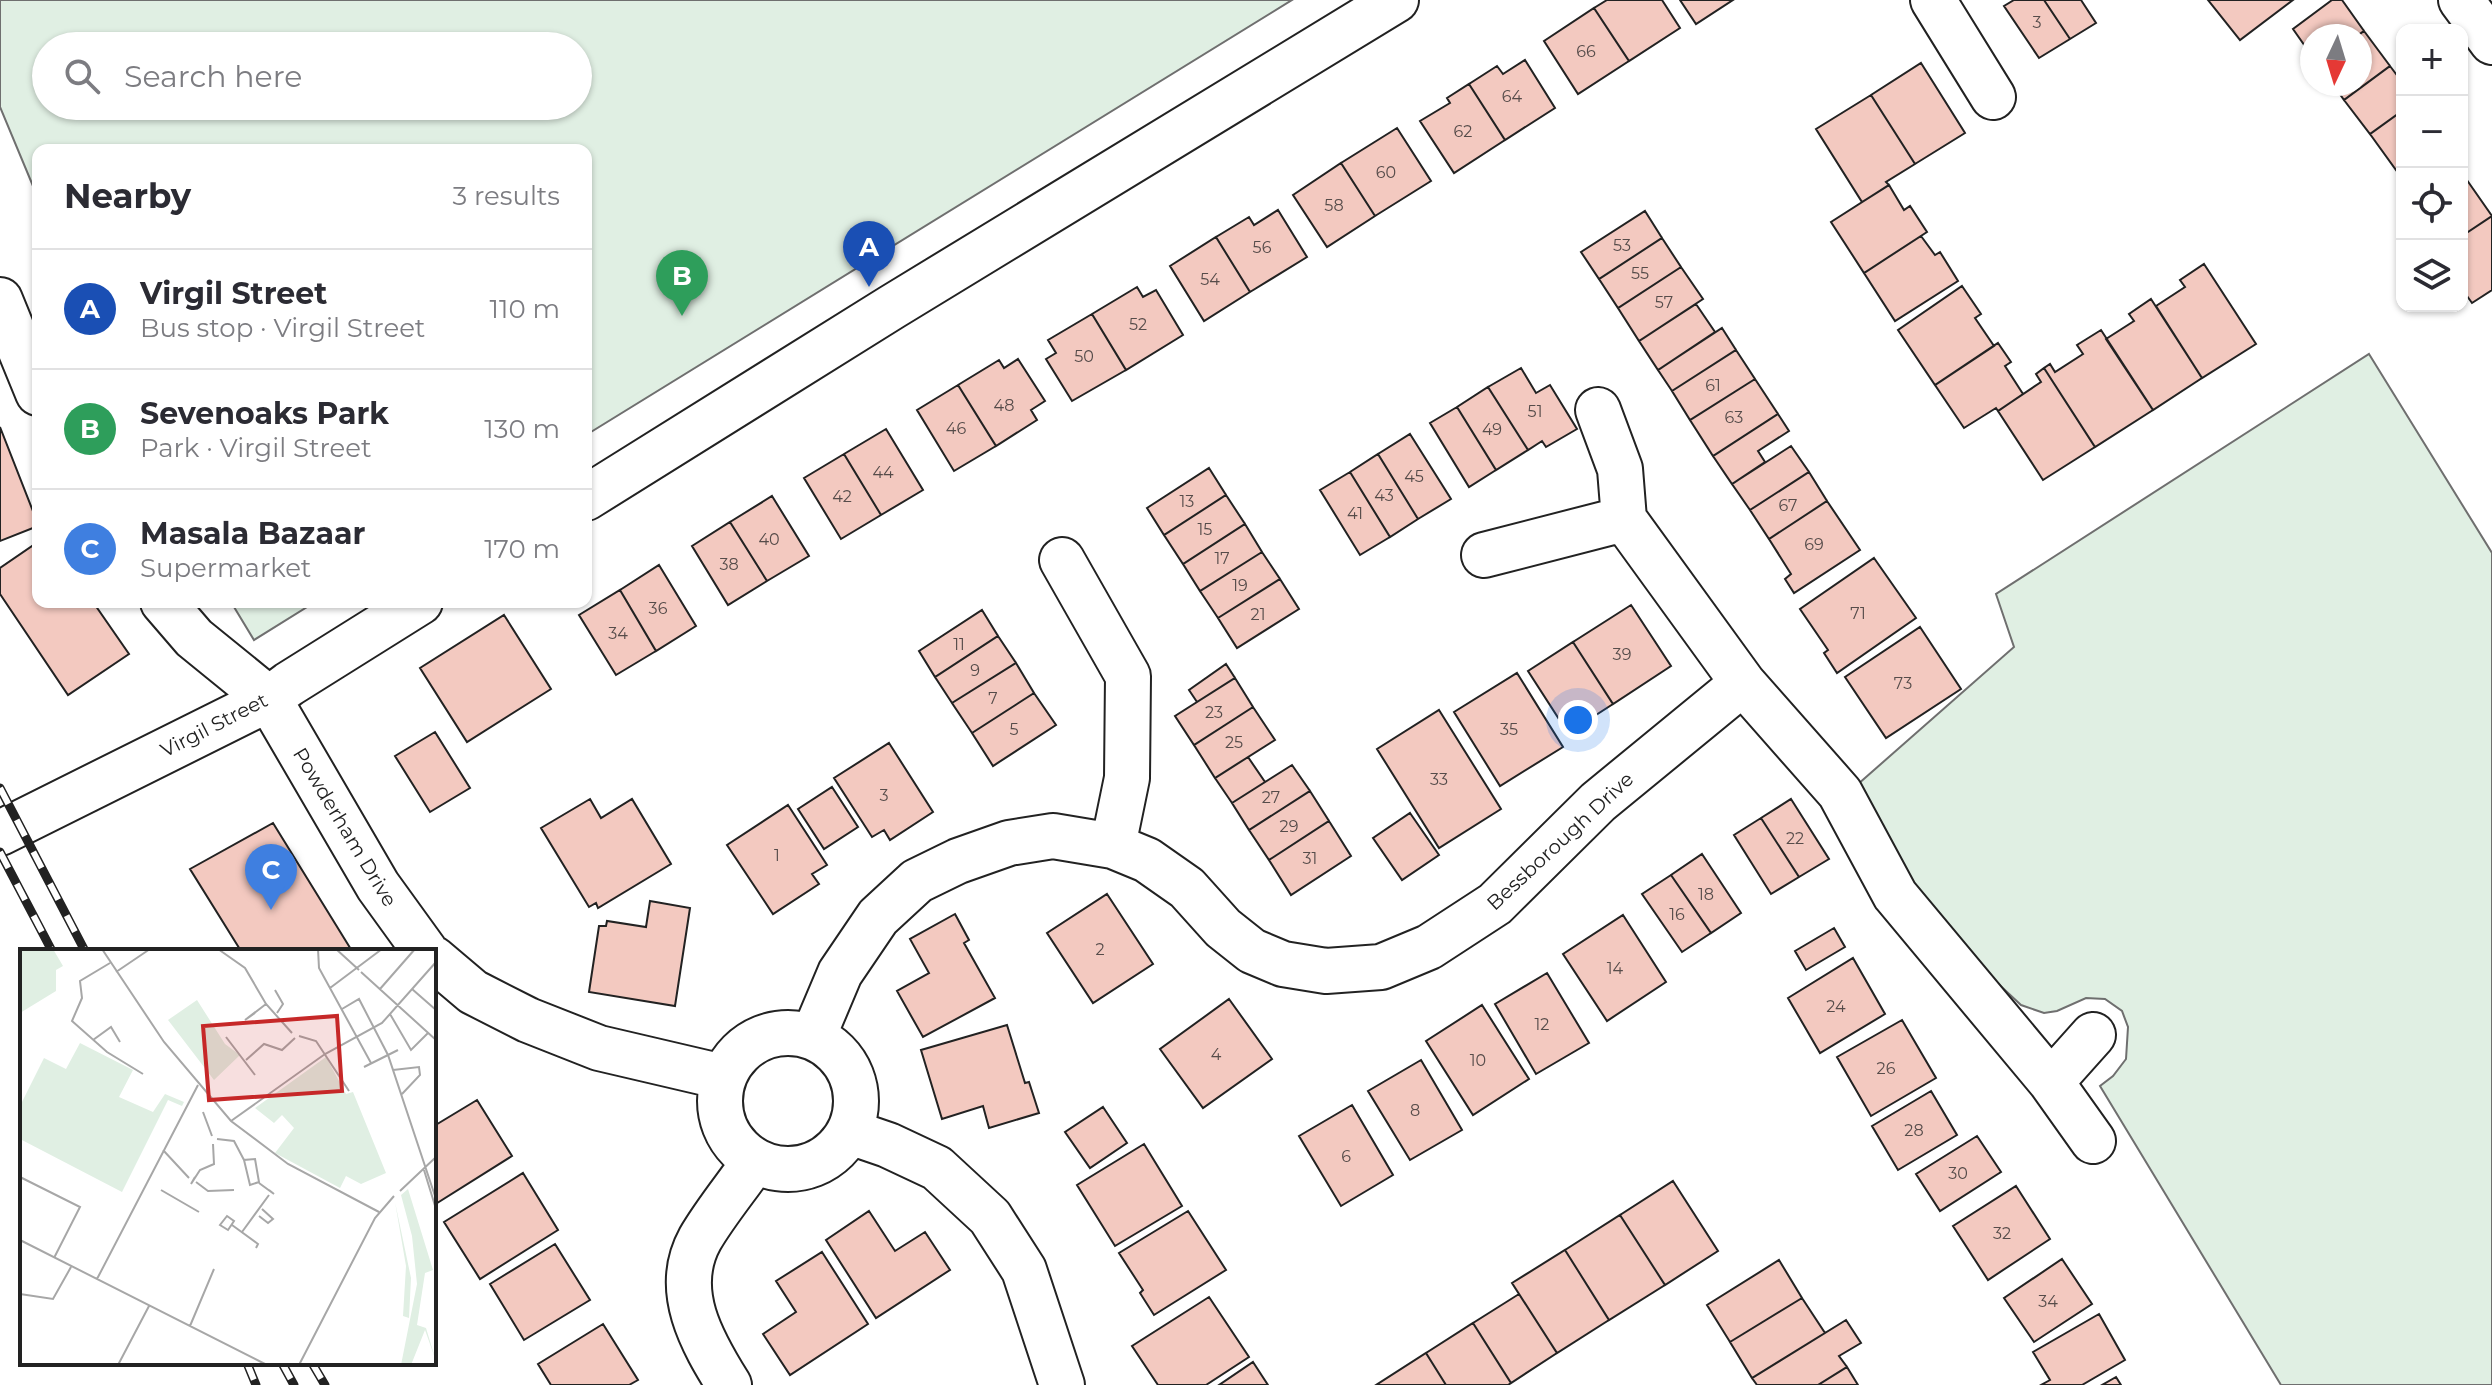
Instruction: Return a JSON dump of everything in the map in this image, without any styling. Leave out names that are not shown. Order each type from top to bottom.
[{"type":"street","points":[[592,494],[892,307],[1396,0]]},
{"type":"street","points":[[1933,0],[1993,97]]},
{"type":"street","points":[[2461,0],[2492,42]]},
{"type":"street","points":[[0,300],[32,378]]},
{"type":"street","points":[[1598,410],[1620,469],[1624,519],[1743,683],[1840,793],[1895,895],[2051,1082],[2093,1141]]},
{"type":"street","points":[[1484,555],[1624,519]]},
{"type":"street","points":[[1062,560],[1128,676],[1127,778],[1113,846]]},
{"type":"street","points":[[168,608],[194,638],[269,699]]},
{"type":"street","name":"Virgil Street","points":[[0,833],[269,699],[410,608]]},
{"type":"street","name":"Bessborough Drive","points":[[813,1037],[840,973],[878,917],[917,881],[958,861],[1009,843],[1053,836],[1113,846],[1147,860],[1187,888],[1223,928],[1252,951],[1283,964],[1326,971],[1381,967],[1429,947],[1495,904],[1598,802],[1743,683]]},
{"type":"street","name":"Powderham Drive","points":[[269,699],[378,886],[424,949]]},
{"type":"street","points":[[436,961],[473,992],[528,1020],[599,1048],[723,1077]]},
{"type":"street","points":[[775,1033],[799,1033],[813,1037],[834,1049],[853,1075],[858,1104],[850,1132],[829,1157],[807,1168],[790,1170],[754,1162],[732,1141],[724,1124],[719,1100],[723,1077],[737,1056],[755,1040],[775,1033]]},
{"type":"street","points":[[2051,1082],[2093,1035]]},
{"type":"street","points":[[850,1132],[888,1145],[937,1168],[990,1217],[1024,1270],[1062,1385]]},
{"type":"street","points":[[729,1385],[704,1345],[692,1314],[688,1273],[699,1241],[754,1162]]},
{"type":"green space","points":[[0,0],[1292,0],[592,431],[592,144],[32,144],[32,184],[0,107]]},
{"type":"green space","points":[[2369,354],[2492,553],[2492,1385],[2281,1385],[2100,1086],[2113,1076],[2126,1059],[2128,1027],[2122,1011],[2105,999],[2086,998],[2057,1011],[2044,1013],[2021,1005],[1978,965],[1919,902],[1857,785],[2014,647],[1996,594]]},
{"type":"green space","points":[[235,608],[305,608],[254,640]]},
{"type":"building","points":[[1607,0],[1662,0],[1680,28],[1629,61],[1594,8]]},
{"type":"building","points":[[1680,0],[1733,0],[1696,24]]},
{"type":"building","points":[[2014,0],[2044,0],[2070,39],[2039,58],[2004,6]]},
{"type":"building","points":[[2044,0],[2081,0],[2096,23],[2070,39]]},
{"type":"building","points":[[2208,0],[2293,0],[2240,40]]},
{"type":"building","points":[[2332,0],[2342,0],[2359,24],[2300,24],[2300,39],[2293,29]]},
{"type":"building","points":[[1594,8],[1629,61],[1578,94],[1544,41]]},
{"type":"building","points":[[2372,42],[2390,66],[2372,79]]},
{"type":"building","points":[[1525,60],[1555,108],[1505,140],[1469,84],[1497,66],[1503,74]]},
{"type":"building","points":[[1921,63],[1965,133],[1915,164],[1871,95]]},
{"type":"building","points":[[2390,66],[2396,74],[2396,115],[2370,134],[2344,100],[2349,96],[2372,96],[2372,79]]},
{"type":"building","points":[[1469,84],[1505,140],[1454,173],[1420,121],[1450,103],[1447,98]]},
{"type":"building","points":[[1871,95],[1915,164],[1862,202],[1816,129]]},
{"type":"building","points":[[2396,115],[2396,170],[2370,134]]},
{"type":"building","points":[[1397,128],[1431,181],[1375,216],[1341,163]]},
{"type":"building","points":[[1341,163],[1375,216],[1327,247],[1293,195]]},
{"type":"building","points":[[2468,182],[2492,216],[2468,232]]},
{"type":"building","points":[[1889,185],[1904,210],[1910,206],[1927,232],[1864,273],[1831,222]]},
{"type":"building","points":[[1278,210],[1307,257],[1250,292],[1216,237],[1249,217],[1254,225]]},
{"type":"building","points":[[1645,211],[1662,238],[1599,279],[1581,252]]},
{"type":"building","points":[[2492,216],[2492,290],[2472,303],[2468,297],[2468,232]]},
{"type":"building","points":[[1921,236],[1935,255],[1940,252],[1958,281],[1895,321],[1864,273]]},
{"type":"building","points":[[1216,237],[1250,292],[1204,321],[1170,266]]},
{"type":"building","points":[[1662,238],[1681,267],[1618,308],[1599,279]]},
{"type":"building","points":[[2204,264],[2256,344],[2202,378],[2156,306],[2185,287],[2180,280]]},
{"type":"building","points":[[1681,267],[1703,299],[1639,341],[1618,308]]},
{"type":"building","points":[[1962,286],[1981,314],[1975,318],[1994,346],[1935,385],[1898,330]]},
{"type":"building","points":[[1137,287],[1143,297],[1156,290],[1183,335],[1126,370],[1092,314]]},
{"type":"building","points":[[2151,299],[2202,378],[2153,410],[2106,339],[2134,321],[2129,314]]},
{"type":"building","points":[[1696,304],[1715,332],[1658,370],[1639,341]]},
{"type":"building","points":[[1092,314],[1126,370],[1072,401],[1046,359],[1056,353],[1048,340]]},
{"type":"building","points":[[1722,328],[1736,350],[1672,391],[1658,370]]},
{"type":"building","points":[[2101,330],[2153,410],[2095,447],[2044,368],[2050,364],[2055,372],[2083,354],[2077,345]]},
{"type":"building","points":[[1998,343],[2011,362],[2005,366],[2023,394],[1964,428],[1935,385]]},
{"type":"building","points":[[1736,350],[1755,379],[1690,420],[1672,391]]},
{"type":"building","points":[[1018,359],[1045,401],[1031,410],[1037,420],[996,446],[958,385],[999,360],[1004,368]]},
{"type":"building","points":[[1521,368],[1536,393],[1550,385],[1577,429],[1546,447],[1542,441],[1528,450],[1488,387]]},
{"type":"building","points":[[2044,368],[2095,447],[2043,480],[1998,411],[2041,382],[2036,374]]},
{"type":"building","points":[[1755,379],[1778,414],[1713,456],[1690,420]]},
{"type":"building","points":[[958,385],[996,446],[954,471],[917,410]]},
{"type":"building","points":[[1488,387],[1528,450],[1496,470],[1457,407]]},
{"type":"building","points":[[1457,407],[1496,470],[1469,487],[1430,423]]},
{"type":"building","points":[[1778,414],[1789,431],[1758,451],[1765,462],[1732,484],[1713,456]]},
{"type":"building","points":[[0,427],[32,509],[32,528],[0,541]]},
{"type":"building","points":[[886,429],[923,490],[881,515],[844,454]]},
{"type":"building","points":[[1410,434],[1451,499],[1418,519],[1378,454]]},
{"type":"building","points":[[1791,446],[1809,472],[1750,510],[1732,484]]},
{"type":"building","points":[[844,454],[881,515],[841,539],[804,478]]},
{"type":"building","points":[[1378,454],[1418,519],[1390,537],[1350,472]]},
{"type":"building","points":[[1209,468],[1226,495],[1164,535],[1147,508]]},
{"type":"building","points":[[1350,472],[1390,537],[1360,555],[1320,490]]},
{"type":"building","points":[[1809,472],[1827,501],[1769,539],[1750,510]]},
{"type":"building","points":[[1226,495],[1245,524],[1183,564],[1164,535]]},
{"type":"building","points":[[772,496],[809,556],[767,581],[730,522]]},
{"type":"building","points":[[1827,501],[1860,550],[1794,593],[1785,579],[1791,574],[1769,539]]},
{"type":"building","points":[[730,522],[767,581],[728,605],[692,546]]},
{"type":"building","points":[[1245,524],[1262,552],[1200,591],[1183,564]]},
{"type":"building","points":[[32,546],[32,608],[97,608],[129,654],[68,695],[0,594],[0,568]]},
{"type":"building","points":[[1262,552],[1280,579],[1218,618],[1200,591]]},
{"type":"building","points":[[1874,558],[1916,618],[1837,673],[1824,653],[1828,650],[1800,609]]},
{"type":"building","points":[[659,565],[696,626],[656,651],[620,590]]},
{"type":"building","points":[[1280,579],[1299,609],[1237,648],[1218,618]]},
{"type":"building","points":[[620,590],[656,651],[616,675],[579,615]]},
{"type":"building","points":[[1631,605],[1671,666],[1613,704],[1573,642]]},
{"type":"building","points":[[982,610],[998,636],[935,677],[919,651]]},
{"type":"building","points":[[504,615],[551,689],[467,742],[420,668]]},
{"type":"building","points":[[1920,627],[1961,689],[1886,738],[1845,677]]},
{"type":"building","points":[[998,636],[1016,663],[952,703],[935,677]]},
{"type":"building","points":[[1573,642],[1613,704],[1568,733],[1528,671]]},
{"type":"building","points":[[1016,663],[1034,693],[972,733],[952,703]]},
{"type":"building","points":[[1226,664],[1235,678],[1197,702],[1189,690]]},
{"type":"building","points":[[1517,673],[1563,747],[1500,786],[1454,712]]},
{"type":"building","points":[[1235,678],[1253,707],[1194,745],[1175,716]]},
{"type":"building","points":[[1034,693],[1056,725],[993,766],[972,733]]},
{"type":"building","points":[[1253,707],[1275,740],[1215,778],[1194,745]]},
{"type":"building","points":[[1439,710],[1501,809],[1439,848],[1377,749]]},
{"type":"building","points":[[435,732],[470,788],[430,812],[395,756]]},
{"type":"building","points":[[889,743],[933,812],[890,840],[884,830],[872,837],[834,778]]},
{"type":"building","points":[[1248,757],[1265,782],[1232,803],[1215,778]]},
{"type":"building","points":[[1292,765],[1310,791],[1249,830],[1232,803]]},
{"type":"building","points":[[832,787],[858,827],[824,849],[798,809]]},
{"type":"building","points":[[1310,791],[1329,821],[1269,860],[1249,830]]},
{"type":"building","points":[[590,799],[601,818],[632,799],[671,864],[598,908],[596,903],[589,907],[541,828]]},
{"type":"building","points":[[1791,799],[1829,859],[1799,877],[1761,818]]},
{"type":"building","points":[[788,805],[827,865],[812,874],[819,884],[773,914],[727,845]]},
{"type":"building","points":[[1410,813],[1439,855],[1402,880],[1373,838]]},
{"type":"building","points":[[1761,818],[1799,877],[1771,894],[1734,835]]},
{"type":"building","points":[[1329,821],[1351,856],[1291,895],[1269,860]]},
{"type":"building","points":[[273,823],[351,949],[240,949],[190,869]]},
{"type":"building","points":[[1702,854],[1741,913],[1711,933],[1671,875]]},
{"type":"building","points":[[1671,875],[1711,933],[1682,952],[1642,894]]},
{"type":"building","points":[[1107,894],[1153,964],[1093,1003],[1047,933]]},
{"type":"building","points":[[650,901],[690,908],[675,1006],[589,992],[599,926],[606,926],[607,921],[646,927]]},
{"type":"building","points":[[955,914],[969,940],[964,943],[995,998],[923,1037],[897,991],[929,973],[910,939]]},
{"type":"building","points":[[1623,915],[1666,982],[1607,1021],[1563,954]]},
{"type":"building","points":[[1834,928],[1845,947],[1806,970],[1795,951]]},
{"type":"building","points":[[1853,958],[1885,1014],[1820,1053],[1788,998]]},
{"type":"building","points":[[1547,973],[1589,1043],[1536,1074],[1495,1004]]},
{"type":"building","points":[[1229,999],[1272,1059],[1203,1108],[1160,1049]]},
{"type":"building","points":[[1482,1005],[1529,1079],[1473,1115],[1426,1041]]},
{"type":"building","points":[[1902,1020],[1936,1078],[1871,1116],[1837,1057]]},
{"type":"building","points":[[1007,1025],[1025,1083],[1029,1082],[1039,1113],[989,1128],[983,1106],[942,1119],[921,1050]]},
{"type":"building","points":[[1421,1060],[1462,1130],[1410,1160],[1368,1091]]},
{"type":"building","points":[[1931,1091],[1957,1135],[1898,1170],[1872,1126]]},
{"type":"building","points":[[477,1100],[512,1156],[436,1204],[436,1125]]},
{"type":"building","points":[[1352,1105],[1393,1175],[1341,1206],[1299,1136]]},
{"type":"building","points":[[1103,1107],[1127,1143],[1090,1168],[1065,1132]]},
{"type":"building","points":[[1977,1136],[2001,1172],[1940,1211],[1916,1174]]},
{"type":"building","points":[[1144,1144],[1182,1206],[1115,1246],[1077,1185]]},
{"type":"building","points":[[523,1173],[558,1230],[480,1279],[444,1222]]},
{"type":"building","points":[[1673,1181],[1718,1251],[1665,1285],[1620,1215]]},
{"type":"building","points":[[2016,1186],[2050,1239],[1988,1280],[1953,1226]]},
{"type":"building","points":[[869,1211],[895,1251],[925,1232],[950,1270],[876,1318],[826,1240]]},
{"type":"building","points":[[1188,1211],[1226,1270],[1154,1315],[1140,1293],[1143,1290],[1119,1253]]},
{"type":"building","points":[[1620,1215],[1665,1285],[1609,1320],[1565,1250]]},
{"type":"building","points":[[555,1244],[590,1300],[524,1340],[490,1284]]},
{"type":"building","points":[[1565,1250],[1609,1320],[1557,1353],[1512,1283]]},
{"type":"building","points":[[822,1252],[868,1324],[790,1375],[763,1334],[796,1312],[776,1281]]},
{"type":"building","points":[[2062,1259],[2092,1304],[2034,1342],[2004,1298]]},
{"type":"building","points":[[1779,1260],[1802,1298],[1730,1342],[1707,1305]]},
{"type":"building","points":[[1519,1294],[1557,1353],[1511,1383],[1473,1323]]},
{"type":"building","points":[[1209,1297],[1249,1357],[1206,1385],[1158,1385],[1132,1346]]},
{"type":"building","points":[[1802,1298],[1825,1333],[1752,1378],[1730,1342]]},
{"type":"building","points":[[2099,1314],[2125,1360],[2082,1385],[2041,1385],[2050,1380],[2033,1352]]},
{"type":"building","points":[[1846,1320],[1861,1343],[1839,1356],[1847,1367],[1818,1385],[1757,1385],[1752,1378]]},
{"type":"building","points":[[1473,1323],[1511,1383],[1508,1385],[1446,1385],[1426,1353]]},
{"type":"building","points":[[603,1324],[638,1380],[629,1385],[551,1385],[538,1364]]},
{"type":"building","points":[[1426,1353],[1446,1385],[1376,1385]]},
{"type":"building","points":[[1253,1362],[1268,1385],[1219,1385]]},
{"type":"building","points":[[1847,1367],[1858,1385],[1818,1385]]},
{"type":"building","points":[[2116,1377],[2121,1385],[2102,1385]]},
{"type":"railway","points":[[0,788],[84,949]]},
{"type":"railway","points":[[0,852],[51,949]]},
{"type":"railway","points":[[248,1365],[256,1385]]},
{"type":"railway","points":[[283,1365],[294,1385]]},
{"type":"railway","points":[[313,1365],[325,1385]]},
{"type":"place","name":"Virgil Street","points":[[869,287]]},
{"type":"place","name":"Sevenoaks Park","points":[[682,316]]},
{"type":"place","name":"Masala Bazaar","points":[[271,910]]}]
